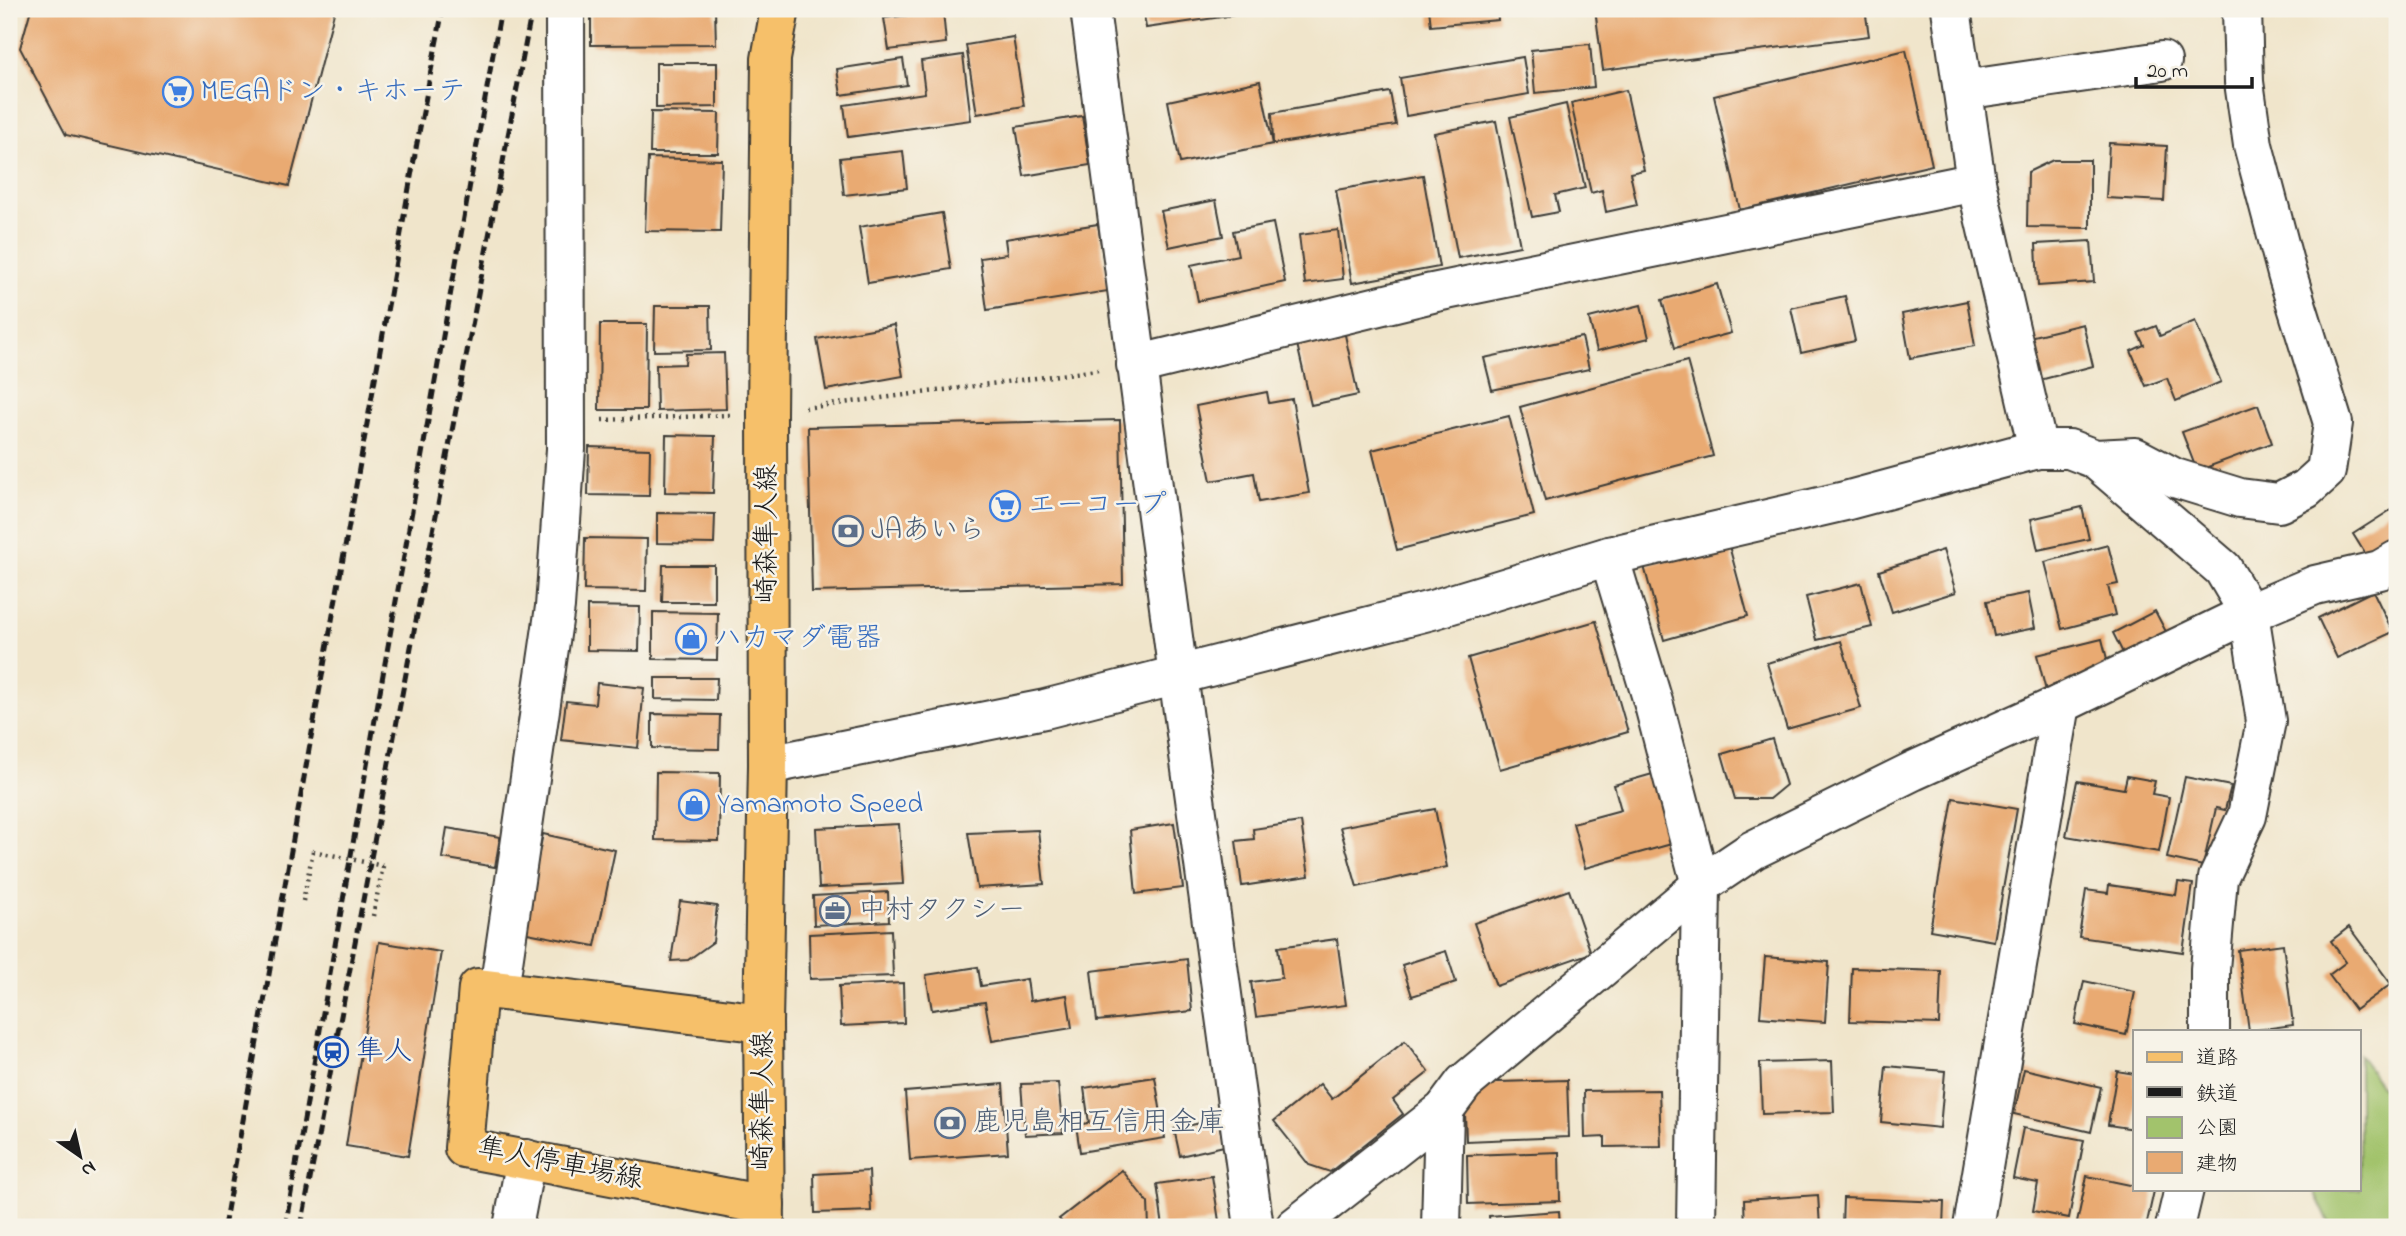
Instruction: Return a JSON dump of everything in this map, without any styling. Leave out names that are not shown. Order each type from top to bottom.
[{"type":"main road","name":"崎森隼人線","points":[[765,1216],[763,1023],[768,765],[767,413],[771,59],[780,9]]},
{"type":"main road","name":"隼人停車場線","points":[[499,990],[478,988],[464,1148],[526,1159],[765,1216]]},
{"type":"main road","points":[[499,990],[763,1023]]},
{"type":"street","points":[[499,990],[555,607],[566,421],[565,9]]},
{"type":"street","points":[[1090,9],[1254,1227]]},
{"type":"street","points":[[1951,9],[1976,182],[2038,449]]},
{"type":"street","points":[[2095,459],[2135,457],[2175,478],[2240,498],[2279,503],[2305,489],[2326,471],[2333,423],[2287,274],[2253,145],[2244,82],[2242,9]]},
{"type":"street","points":[[1963,90],[2162,61]]},
{"type":"street","points":[[1136,365],[1432,293],[1976,182]]},
{"type":"street","points":[[768,765],[1045,709],[1432,610],[1609,555],[1845,500],[2038,449],[2070,449],[2095,459],[2223,569],[2249,614],[2266,722],[2246,816],[2218,878],[2210,969],[2210,1030]]},
{"type":"street","points":[[1609,555],[1654,705],[1700,885],[1696,1227]]},
{"type":"street","points":[[1295,1227],[1444,1110],[1464,1083],[1700,885],[1753,850],[1913,771],[2315,585],[2392,574]]},
{"type":"street","points":[[1973,1227],[2061,704]]},
{"type":"street","points":[[1441,1227],[1444,1110]]},
{"type":"street","points":[[513,1227],[526,1159]]},
{"type":"street","points":[[2175,1227],[2184,1190]]},
{"type":"path","points":[[566,421],[767,413],[1136,365]]},
{"type":"path","points":[[303,901],[313,850],[383,866],[373,916]]},
{"type":"green space","points":[[2360,1056],[2397,1108],[2397,1227],[2331,1227],[2313,1190],[2360,1190]]},
{"type":"building","name":"MEGAドン・キホーテ","points":[[31,9],[335,9],[289,186],[66,135],[20,48]]},
{"type":"building","points":[[591,9],[715,9],[716,44],[591,45]]},
{"type":"building","points":[[1143,9],[1256,9],[1256,12],[1146,28]]},
{"type":"building","points":[[1429,9],[1497,9],[1498,20],[1431,26]]},
{"type":"building","points":[[1595,9],[1865,9],[1869,36],[1603,70]]},
{"type":"building","points":[[943,11],[946,43],[889,50],[884,18]]},
{"type":"building","points":[[1013,37],[1024,106],[977,114],[966,45]]},
{"type":"building","points":[[1590,44],[1594,87],[1535,93],[1531,50]]},
{"type":"building","points":[[1906,50],[1932,165],[1740,210],[1714,96]]},
{"type":"building","points":[[963,55],[971,120],[848,137],[844,105],[925,93],[921,61]]},
{"type":"building","points":[[1523,57],[1529,94],[1406,116],[1400,78]]},
{"type":"building","points":[[903,59],[907,85],[841,95],[837,69]]},
{"type":"building","points":[[656,63],[717,63],[717,107],[656,108]]},
{"type":"building","points":[[1260,81],[1273,144],[1180,163],[1168,101]]},
{"type":"building","points":[[1626,90],[1644,170],[1630,173],[1637,205],[1606,212],[1602,190],[1591,193],[1571,103]]},
{"type":"building","points":[[1390,92],[1396,125],[1273,144],[1272,113]]},
{"type":"building","points":[[1566,104],[1585,188],[1555,195],[1559,212],[1532,217],[1510,117]]},
{"type":"building","points":[[651,112],[719,113],[718,153],[650,153]]},
{"type":"building","points":[[1082,116],[1090,165],[1024,176],[1016,127]]},
{"type":"building","points":[[1496,121],[1520,246],[1458,258],[1434,133]]},
{"type":"building","points":[[2109,143],[2167,146],[2164,201],[2106,198]]},
{"type":"building","points":[[903,151],[907,188],[844,195],[840,158]]},
{"type":"building","points":[[648,158],[722,160],[720,232],[645,231]]},
{"type":"building","points":[[2053,160],[2090,160],[2090,228],[2027,227],[2028,172]]},
{"type":"building","points":[[1423,175],[1439,267],[1352,283],[1336,190]]},
{"type":"building","points":[[1216,200],[1223,236],[1169,247],[1161,211]]},
{"type":"building","points":[[942,213],[951,269],[868,283],[859,227]]},
{"type":"building","points":[[1273,223],[1285,282],[1198,301],[1191,265],[1238,255],[1233,231]]},
{"type":"building","points":[[1098,224],[1108,291],[987,310],[980,258],[1007,254],[1005,239]]},
{"type":"building","points":[[1338,230],[1343,279],[1305,284],[1299,235]]},
{"type":"building","points":[[2091,241],[2094,282],[2038,286],[2036,244]]},
{"type":"building","points":[[1717,284],[1731,333],[1675,348],[1662,300]]},
{"type":"building","points":[[1845,296],[1855,341],[1801,353],[1791,308]]},
{"type":"building","points":[[1967,301],[1975,346],[1910,358],[1902,314]]},
{"type":"building","points":[[1641,305],[1649,338],[1597,351],[1589,318]]},
{"type":"building","points":[[655,306],[710,306],[711,350],[654,351]]},
{"type":"building","points":[[1342,321],[1358,395],[1311,405],[1294,331]]},
{"type":"building","points":[[2195,321],[2221,382],[2176,401],[2167,378],[2146,386],[2131,351],[2144,345],[2138,333],[2156,326],[2160,336]]},
{"type":"building","points":[[600,324],[647,324],[646,410],[599,410]]},
{"type":"building","points":[[2083,324],[2093,366],[2040,380],[2029,337]]},
{"type":"building","points":[[894,325],[903,376],[826,390],[817,339]]},
{"type":"building","points":[[1582,337],[1589,369],[1492,390],[1484,358]]},
{"type":"building","points":[[724,353],[726,409],[657,411],[656,365],[685,364],[686,354]]},
{"type":"building","points":[[1687,361],[1713,456],[1545,501],[1520,407]]},
{"type":"building","points":[[1267,392],[1269,403],[1292,399],[1309,493],[1259,502],[1254,473],[1211,481],[1196,406]]},
{"type":"building","points":[[2258,405],[2272,443],[2197,471],[2182,432]]},
{"type":"building","points":[[1509,416],[1534,515],[1397,550],[1372,450]]},
{"type":"building","points":[[1120,420],[1123,584],[812,592],[808,427]]},
{"type":"building","points":[[666,435],[715,436],[713,493],[665,492]]},
{"type":"building","points":[[589,447],[650,449],[649,496],[588,495]]},
{"type":"building","points":[[2397,506],[2397,547],[2371,563],[2353,534]]},
{"type":"building","points":[[2082,507],[2089,539],[2038,550],[2031,519]]},
{"type":"building","points":[[657,513],[715,514],[714,544],[657,543]]},
{"type":"building","points":[[585,538],[647,539],[646,591],[584,590]]},
{"type":"building","points":[[1728,542],[1748,616],[1664,640],[1644,566]]},
{"type":"building","points":[[2108,545],[2118,584],[2108,586],[2115,615],[2062,629],[2045,562]]},
{"type":"building","points":[[1943,550],[1956,592],[1892,612],[1879,571]]},
{"type":"building","points":[[663,565],[714,565],[714,602],[662,602]]},
{"type":"building","points":[[1861,583],[1872,627],[1817,640],[1806,597]]},
{"type":"building","points":[[2373,591],[2393,632],[2337,658],[2318,618]]},
{"type":"building","points":[[2028,593],[2035,628],[1994,636],[1987,601]]},
{"type":"building","points":[[587,606],[640,607],[639,651],[587,650]]},
{"type":"building","points":[[2155,611],[2172,643],[2129,665],[2113,633]]},
{"type":"building","points":[[653,612],[718,613],[717,660],[653,659]]},
{"type":"building","points":[[1596,621],[1628,732],[1500,769],[1468,658]]},
{"type":"building","points":[[2102,639],[2112,679],[2047,695],[2037,655]]},
{"type":"building","points":[[1841,641],[1861,708],[1787,729],[1767,663]]},
{"type":"building","points":[[655,678],[717,678],[716,700],[655,699]]},
{"type":"building","points":[[597,683],[644,688],[638,748],[561,740],[566,701],[595,704]]},
{"type":"building","points":[[652,714],[720,715],[719,749],[652,748]]},
{"type":"building","points":[[1772,739],[1786,785],[1769,799],[1735,799],[1722,754]]},
{"type":"building","points":[[656,772],[720,773],[719,841],[655,840]]},
{"type":"building","points":[[1656,773],[1675,843],[1585,868],[1573,823],[1621,810],[1614,785]]},
{"type":"building","points":[[2127,776],[2155,781],[2152,794],[2169,797],[2159,852],[2066,836],[2077,781],[2124,789]]},
{"type":"building","points":[[2185,777],[2231,786],[2225,810],[2216,808],[2203,866],[2167,858]]},
{"type":"building","points":[[1953,798],[2017,809],[1994,941],[1930,930]]},
{"type":"building","points":[[1435,809],[1447,867],[1357,887],[1340,827]]},
{"type":"building","points":[[1301,822],[1309,876],[1242,886],[1236,841],[1254,839],[1253,829]]},
{"type":"building","points":[[1174,823],[1183,888],[1136,894],[1130,830]]},
{"type":"building","points":[[899,824],[903,884],[819,888],[816,828]]},
{"type":"building","points":[[447,828],[500,837],[495,867],[442,858]]},
{"type":"building","points":[[1038,830],[1044,884],[977,888],[968,833]]},
{"type":"building","points":[[543,834],[615,850],[595,946],[522,932]]},
{"type":"building","points":[[2178,882],[2193,884],[2183,952],[2079,937],[2086,890],[2108,893],[2109,885],[2176,895]]},
{"type":"building","points":[[1569,890],[1591,953],[1496,986],[1474,923]]},
{"type":"building","points":[[888,892],[889,921],[814,925],[813,896]]},
{"type":"building","points":[[680,901],[717,906],[713,942],[688,960],[671,961]]},
{"type":"building","points":[[2349,927],[2391,984],[2355,1010],[2329,975],[2346,962],[2331,941]]},
{"type":"building","points":[[891,930],[893,976],[810,979],[809,934]]},
{"type":"building","points":[[1337,939],[1346,1005],[1256,1017],[1251,982],[1282,978],[1278,947]]},
{"type":"building","points":[[379,942],[441,952],[408,1156],[346,1146]]},
{"type":"building","points":[[2283,944],[2293,1025],[2249,1030],[2238,950]]},
{"type":"building","points":[[1446,951],[1456,982],[1412,996],[1402,965]]},
{"type":"building","points":[[1765,957],[1829,962],[1825,1022],[1760,1017]]},
{"type":"building","points":[[1187,959],[1192,1011],[1097,1021],[1091,971]]},
{"type":"building","points":[[978,967],[981,986],[1027,979],[1030,1001],[1067,995],[1072,1028],[992,1041],[985,1002],[932,1010],[926,975]]},
{"type":"building","points":[[1852,968],[1941,971],[1939,1024],[1850,1021]]},
{"type":"building","points":[[2084,981],[2135,992],[2126,1035],[2075,1024]]},
{"type":"building","points":[[903,983],[904,1023],[841,1026],[839,986]]},
{"type":"building","points":[[1405,1041],[1429,1072],[1393,1100],[1403,1114],[1330,1172],[1309,1165],[1274,1121],[1320,1084],[1332,1099]]},
{"type":"building","points":[[1832,1061],[1834,1112],[1762,1114],[1760,1063]]},
{"type":"building","points":[[1886,1066],[1945,1071],[1940,1128],[1881,1122]]},
{"type":"building","points":[[2024,1069],[2101,1087],[2091,1132],[2014,1114]]},
{"type":"building","points":[[2117,1071],[2133,1074],[2133,1129],[2108,1125]]},
{"type":"building","points":[[1155,1077],[1165,1138],[1080,1152],[1076,1125],[1089,1123],[1084,1088]]},
{"type":"building","points":[[1567,1080],[1569,1137],[1466,1141],[1464,1083]]},
{"type":"building","points":[[1058,1083],[1063,1133],[1025,1135],[1021,1084]]},
{"type":"building","points":[[1003,1084],[1008,1153],[910,1160],[905,1092]]},
{"type":"building","points":[[1659,1090],[1661,1146],[1605,1147],[1605,1137],[1585,1138],[1584,1091]]},
{"type":"building","points":[[1218,1119],[1224,1146],[1180,1156],[1174,1129]]},
{"type":"building","points":[[2023,1128],[2084,1140],[2069,1218],[2033,1211],[2038,1183],[2013,1178]]},
{"type":"building","points":[[1559,1152],[1560,1201],[1468,1204],[1467,1155]]},
{"type":"building","points":[[1122,1170],[1148,1203],[1149,1227],[1066,1227],[1059,1219]]},
{"type":"building","points":[[869,1171],[871,1211],[815,1213],[814,1174]]},
{"type":"building","points":[[1212,1176],[1219,1221],[1163,1227],[1157,1184]]},
{"type":"building","points":[[2087,1176],[2133,1186],[2133,1190],[2154,1191],[2146,1227],[2098,1227],[2077,1223]]},
{"type":"building","points":[[1818,1195],[1820,1227],[1745,1227],[1744,1200]]},
{"type":"building","points":[[1843,1198],[1944,1202],[1943,1227],[1842,1227]]},
{"type":"building","points":[[1559,1211],[1560,1227],[1490,1227],[1489,1216]]},
{"type":"railway","points":[[224,1227],[443,9]]},
{"type":"railway","points":[[285,1227],[501,9]]},
{"type":"railway","points":[[301,1227],[532,9]]},
{"type":"place","name":"MEGAドン・キホーテ","points":[[178,92]]},
{"type":"place","name":"エーコープ","points":[[1005,506]]},
{"type":"place","name":"JAあいら","points":[[848,531]]},
{"type":"place","name":"ハカマダ電器","points":[[691,639]]},
{"type":"place","name":"Yamamoto Speed","points":[[694,805]]},
{"type":"place","name":"中村タクシー","points":[[835,911]]},
{"type":"place","name":"隼人","points":[[333,1052]]},
{"type":"place","name":"鹿児島相互信用金庫","points":[[950,1123]]}]
